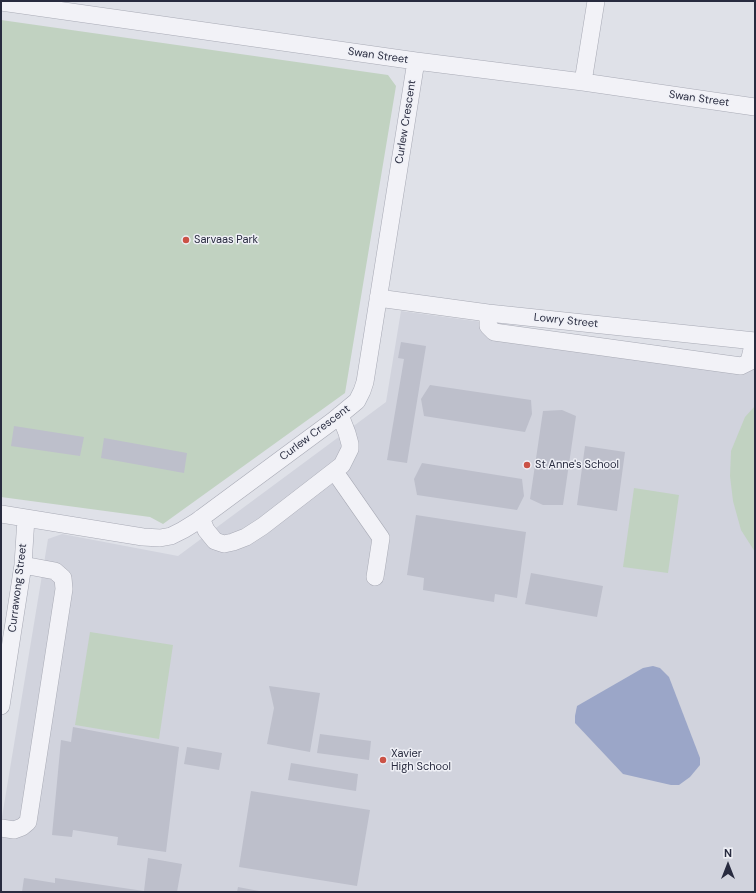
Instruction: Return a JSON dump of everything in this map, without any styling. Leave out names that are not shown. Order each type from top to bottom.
[{"type":"street","points":[[583,82],[596,1]]},
{"type":"street","name":"Swan Street","points":[[1,2],[755,107]]},
{"type":"street","name":"Curlew Crescent","points":[[1,514],[143,537],[160,538],[171,536],[201,518],[357,401],[365,382],[416,61]]},
{"type":"street","name":"Lowry Street","points":[[378,298],[488,313],[755,341]]},
{"type":"street","points":[[488,313],[488,326],[494,332],[740,366],[749,362],[755,341]]},
{"type":"street","points":[[201,518],[206,530],[215,541],[224,544],[246,537],[263,526],[335,472],[342,465],[350,450],[350,441],[340,415]]},
{"type":"street","points":[[335,472],[381,538],[375,577]]},
{"type":"street","name":"Currawong Street","points":[[1,706],[23,565],[26,518]]},
{"type":"street","points":[[1,828],[14,830],[22,827],[28,822],[64,589],[63,578],[55,571],[23,565]]},
{"type":"shaded area","name":"Xavier High School","points":[[401,311],[755,359],[755,892],[1,892],[1,823],[48,539],[62,534],[178,556],[386,402]]},
{"type":"green space","name":"Sarvaas Park","points":[[1,20],[388,75],[396,86],[345,393],[163,524],[150,517],[1,497]]},
{"type":"green space","points":[[755,406],[755,552],[741,530],[733,501],[730,476],[731,451],[745,417]]},
{"type":"green space","points":[[634,488],[679,495],[668,573],[623,567]]},
{"type":"green space","points":[[90,632],[173,645],[159,739],[75,725]]},
{"type":"water","points":[[653,666],[660,668],[669,677],[700,758],[700,765],[690,777],[679,785],[671,785],[623,774],[575,723],[577,706],[643,668]]},
{"type":"building","points":[[401,342],[426,346],[407,463],[387,460],[404,359],[398,358]]},
{"type":"building","points":[[430,385],[531,400],[532,414],[525,432],[424,416],[421,399]]},
{"type":"building","points":[[562,410],[576,416],[563,505],[543,505],[530,499],[543,411]]},
{"type":"building","points":[[14,426],[84,437],[80,456],[11,446]]},
{"type":"building","points":[[104,438],[187,453],[184,473],[101,458]]},
{"type":"building","points":[[585,446],[625,452],[617,511],[577,505]]},
{"type":"building","points":[[422,463],[522,479],[524,496],[517,510],[417,495],[414,479]]},
{"type":"building","points":[[416,515],[526,532],[517,598],[495,594],[494,602],[423,590],[424,578],[407,575]]},
{"type":"building","points":[[531,573],[603,586],[597,617],[525,604]]},
{"type":"building","points":[[269,686],[320,693],[310,752],[267,744],[274,708]]},
{"type":"building","points":[[73,727],[179,747],[166,852],[117,845],[118,837],[73,830],[72,837],[52,835],[61,740],[71,742]]},
{"type":"building","points":[[320,734],[371,741],[369,760],[317,753]]},
{"type":"building","points":[[187,747],[222,753],[219,770],[184,764]]},
{"type":"building","points":[[291,763],[358,774],[356,791],[288,780]]},
{"type":"building","points":[[251,791],[370,810],[357,886],[239,867]]},
{"type":"building","points":[[148,858],[182,864],[177,892],[22,892],[24,878],[55,883],[55,878],[144,891]]},
{"type":"building","points":[[238,887],[259,891],[259,892],[237,892]]},
{"type":"place","name":"Sarvaas Park","points":[[186,240]]},
{"type":"place","name":"St Anne's School","points":[[527,465]]},
{"type":"place","name":"Xavier High School","points":[[383,760]]}]
